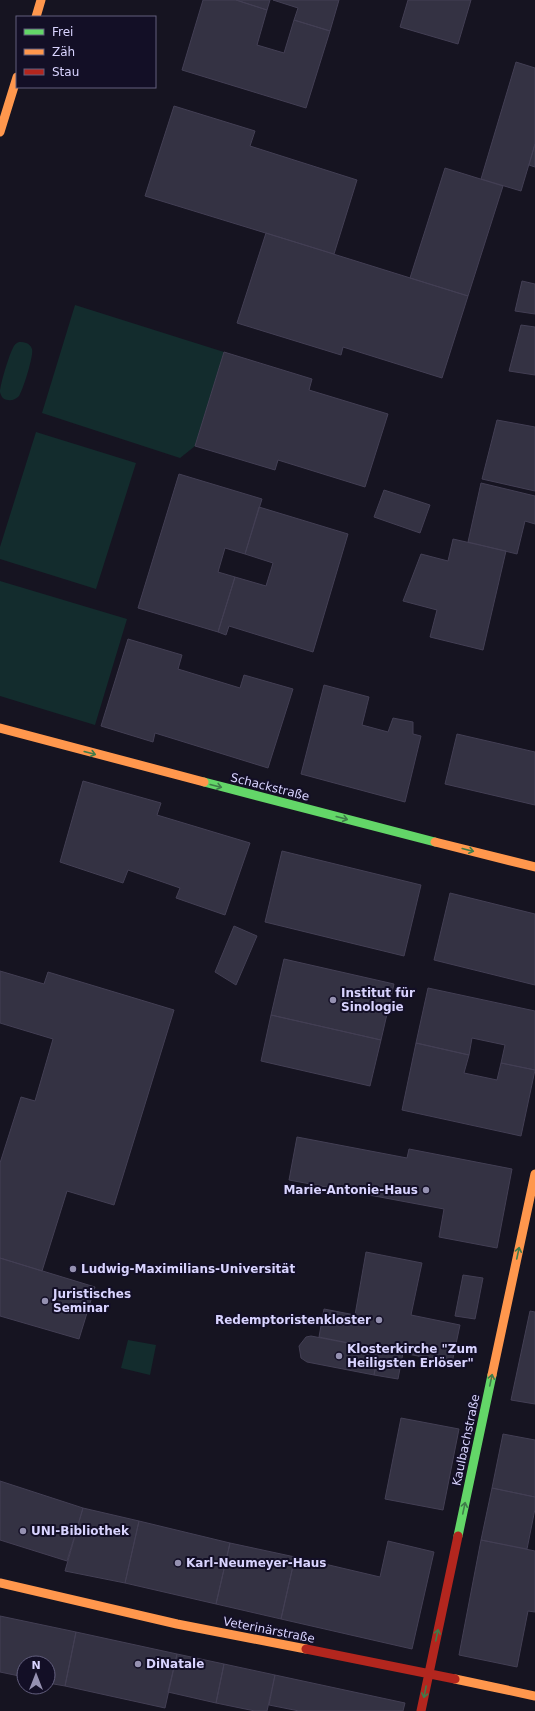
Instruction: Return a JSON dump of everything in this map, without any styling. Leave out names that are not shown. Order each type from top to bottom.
[{"type":"street","points":[[36,16],[41,0]]},
{"type":"street","points":[[0,132],[16,80]]},
{"type":"street","name":"Schackstraße","points":[[0,728],[535,867]]},
{"type":"street","name":"Kaulbachstraße","points":[[421,1711],[535,1174]]},
{"type":"street","name":"Veterinärstraße","points":[[0,1582],[177,1624],[429,1673],[535,1696]]},
{"type":"green space","points":[[75,305],[224,352],[195,446],[180,458],[42,413]]},
{"type":"green space","points":[[19,342],[29,344],[32,349],[30,365],[21,393],[15,399],[7,400],[0,394],[1,383],[11,352],[15,345]]},
{"type":"green space","points":[[36,432],[136,463],[96,589],[0,559],[0,547]]},
{"type":"green space","points":[[0,581],[127,619],[95,725],[0,696]]},
{"type":"green space","points":[[128,1340],[156,1345],[150,1375],[121,1368]]},
{"type":"building","points":[[203,0],[236,0],[267,10],[257,45],[284,53],[294,20],[330,31],[306,108],[182,70]]},
{"type":"building","points":[[236,0],[270,0],[267,10]]},
{"type":"building","points":[[273,0],[339,0],[330,31],[294,20],[298,8]]},
{"type":"building","points":[[408,0],[471,0],[458,44],[400,27]]},
{"type":"building","points":[[516,62],[535,68],[535,144],[521,191],[481,179]]},
{"type":"building","points":[[174,106],[255,131],[250,146],[357,180],[334,254],[145,196]]},
{"type":"building","points":[[535,144],[535,167],[529,165]]},
{"type":"building","points":[[445,168],[503,186],[468,296],[410,278]]},
{"type":"building","points":[[266,233],[468,296],[442,378],[343,347],[341,355],[237,323]]},
{"type":"building","points":[[522,281],[535,284],[535,314],[515,311]]},
{"type":"building","points":[[521,325],[535,327],[535,375],[509,371]]},
{"type":"building","points":[[224,352],[312,379],[309,390],[388,414],[365,487],[278,460],[275,470],[195,446]]},
{"type":"building","points":[[497,420],[535,427],[535,491],[482,479]]},
{"type":"building","points":[[179,474],[262,499],[245,554],[225,548],[218,572],[235,577],[218,632],[138,608]]},
{"type":"building","points":[[481,483],[535,496],[535,524],[525,521],[517,554],[468,542]]},
{"type":"building","points":[[384,490],[430,505],[420,533],[374,517]]},
{"type":"building","points":[[259,507],[348,534],[313,652],[229,626],[226,635],[218,632],[235,577],[266,586],[273,563],[245,554]]},
{"type":"building","points":[[453,539],[506,551],[483,650],[430,637],[437,610],[403,601],[421,554],[448,561]]},
{"type":"building","points":[[128,639],[182,655],[178,669],[240,688],[244,675],[293,689],[268,768],[155,733],[153,742],[101,726]]},
{"type":"building","points":[[324,685],[369,697],[362,725],[388,732],[393,718],[413,722],[413,734],[421,736],[405,802],[301,774]]},
{"type":"building","points":[[457,734],[535,752],[535,805],[445,784]]},
{"type":"building","points":[[83,781],[161,803],[157,815],[250,843],[225,915],[176,898],[180,888],[128,870],[123,883],[60,862]]},
{"type":"building","points":[[282,851],[421,885],[404,956],[265,922]]},
{"type":"building","points":[[450,893],[535,914],[535,985],[434,960]]},
{"type":"building","points":[[234,926],[257,936],[236,985],[215,972]]},
{"type":"building","name":"Institut für Sinologie","points":[[284,959],[394,984],[381,1040],[271,1015]]},
{"type":"building","points":[[0,971],[44,984],[48,972],[174,1010],[114,1205],[67,1191],[42,1271],[0,1258],[0,1163],[21,1097],[35,1101],[53,1039],[0,1023]]},
{"type":"building","points":[[428,988],[535,1011],[535,1070],[501,1063],[505,1045],[472,1038],[469,1055],[416,1043]]},
{"type":"building","points":[[271,1015],[381,1040],[370,1086],[261,1061]]},
{"type":"building","points":[[416,1043],[469,1055],[464,1073],[497,1080],[501,1063],[535,1070],[521,1136],[402,1110]]},
{"type":"building","name":"Marie-Antonie-Haus","points":[[297,1137],[407,1158],[409,1149],[512,1169],[497,1248],[439,1237],[444,1209],[289,1180]]},
{"type":"building","name":"Redemptoristenkloster","points":[[366,1252],[422,1263],[411,1315],[460,1325],[452,1363],[403,1353],[398,1379],[374,1375],[379,1349],[319,1337],[324,1309],[355,1315]]},
{"type":"building","name":"Juristisches Seminar","points":[[0,1258],[95,1287],[79,1339],[0,1316]]},
{"type":"building","points":[[463,1275],[483,1278],[475,1319],[455,1316]]},
{"type":"building","points":[[530,1311],[535,1312],[535,1404],[511,1400]]},
{"type":"building","name":"Klosterkirche \"Zum Heiligsten Erlöser\"","points":[[311,1336],[379,1349],[374,1375],[307,1362],[301,1358],[299,1346],[306,1337]]},
{"type":"building","points":[[401,1418],[459,1429],[443,1510],[385,1499]]},
{"type":"building","points":[[503,1434],[535,1440],[535,1497],[492,1488]]},
{"type":"building","points":[[0,1481],[83,1508],[67,1561],[0,1540]]},
{"type":"building","points":[[492,1488],[535,1497],[535,1509],[527,1549],[481,1540]]},
{"type":"building","points":[[83,1508],[139,1521],[125,1583],[65,1571]]},
{"type":"building","name":"Karl-Neumeyer-Haus","points":[[139,1521],[230,1543],[216,1604],[125,1583]]},
{"type":"building","points":[[481,1540],[535,1551],[535,1612],[528,1611],[517,1667],[459,1655]]},
{"type":"building","points":[[388,1541],[434,1552],[412,1649],[281,1619],[295,1557],[380,1577]]},
{"type":"building","points":[[230,1543],[295,1557],[281,1619],[216,1604]]},
{"type":"building","points":[[0,1616],[76,1632],[65,1686],[56,1684],[56,1655],[16,1655],[16,1675],[0,1672]]},
{"type":"building","points":[[76,1632],[177,1654],[165,1708],[65,1686]]},
{"type":"building","points":[[177,1654],[224,1664],[216,1703],[168,1692]]},
{"type":"building","points":[[224,1664],[275,1675],[267,1711],[255,1711],[216,1703]]},
{"type":"building","points":[[275,1675],[405,1703],[403,1711],[299,1711],[269,1705]]},
{"type":"traffic: fast","points":[[204,782],[435,842]]},
{"type":"traffic: fast","points":[[458,1536],[492,1375]]},
{"type":"traffic: slow","points":[[36,16],[41,0]]},
{"type":"traffic: slow","points":[[0,132],[16,80]]},
{"type":"traffic: slow","points":[[0,728],[204,782]]},
{"type":"traffic: slow","points":[[435,842],[535,867]]},
{"type":"traffic: slow","points":[[492,1375],[535,1174]]},
{"type":"traffic: slow","points":[[0,1583],[177,1624],[306,1649]]},
{"type":"traffic: slow","points":[[455,1679],[535,1696]]},
{"type":"traffic: jam","points":[[421,1711],[458,1536]]},
{"type":"traffic: jam","points":[[306,1649],[455,1679]]},
{"type":"place","name":"Institut für Sinologie","points":[[333,1000]]},
{"type":"place","name":"Marie-Antonie-Haus","points":[[426,1190]]},
{"type":"place","name":"Ludwig-Maximilians-Universität","points":[[73,1269]]},
{"type":"place","name":"Juristisches Seminar","points":[[45,1301]]},
{"type":"place","name":"Redemptoristenkloster","points":[[379,1320]]},
{"type":"place","name":"Klosterkirche \"Zum Heiligsten Erlöser\"","points":[[339,1356]]},
{"type":"place","name":"UNI-Bibliothek","points":[[23,1531]]},
{"type":"place","name":"Karl-Neumeyer-Haus","points":[[178,1563]]},
{"type":"place","name":"DiNatale","points":[[138,1664]]}]
